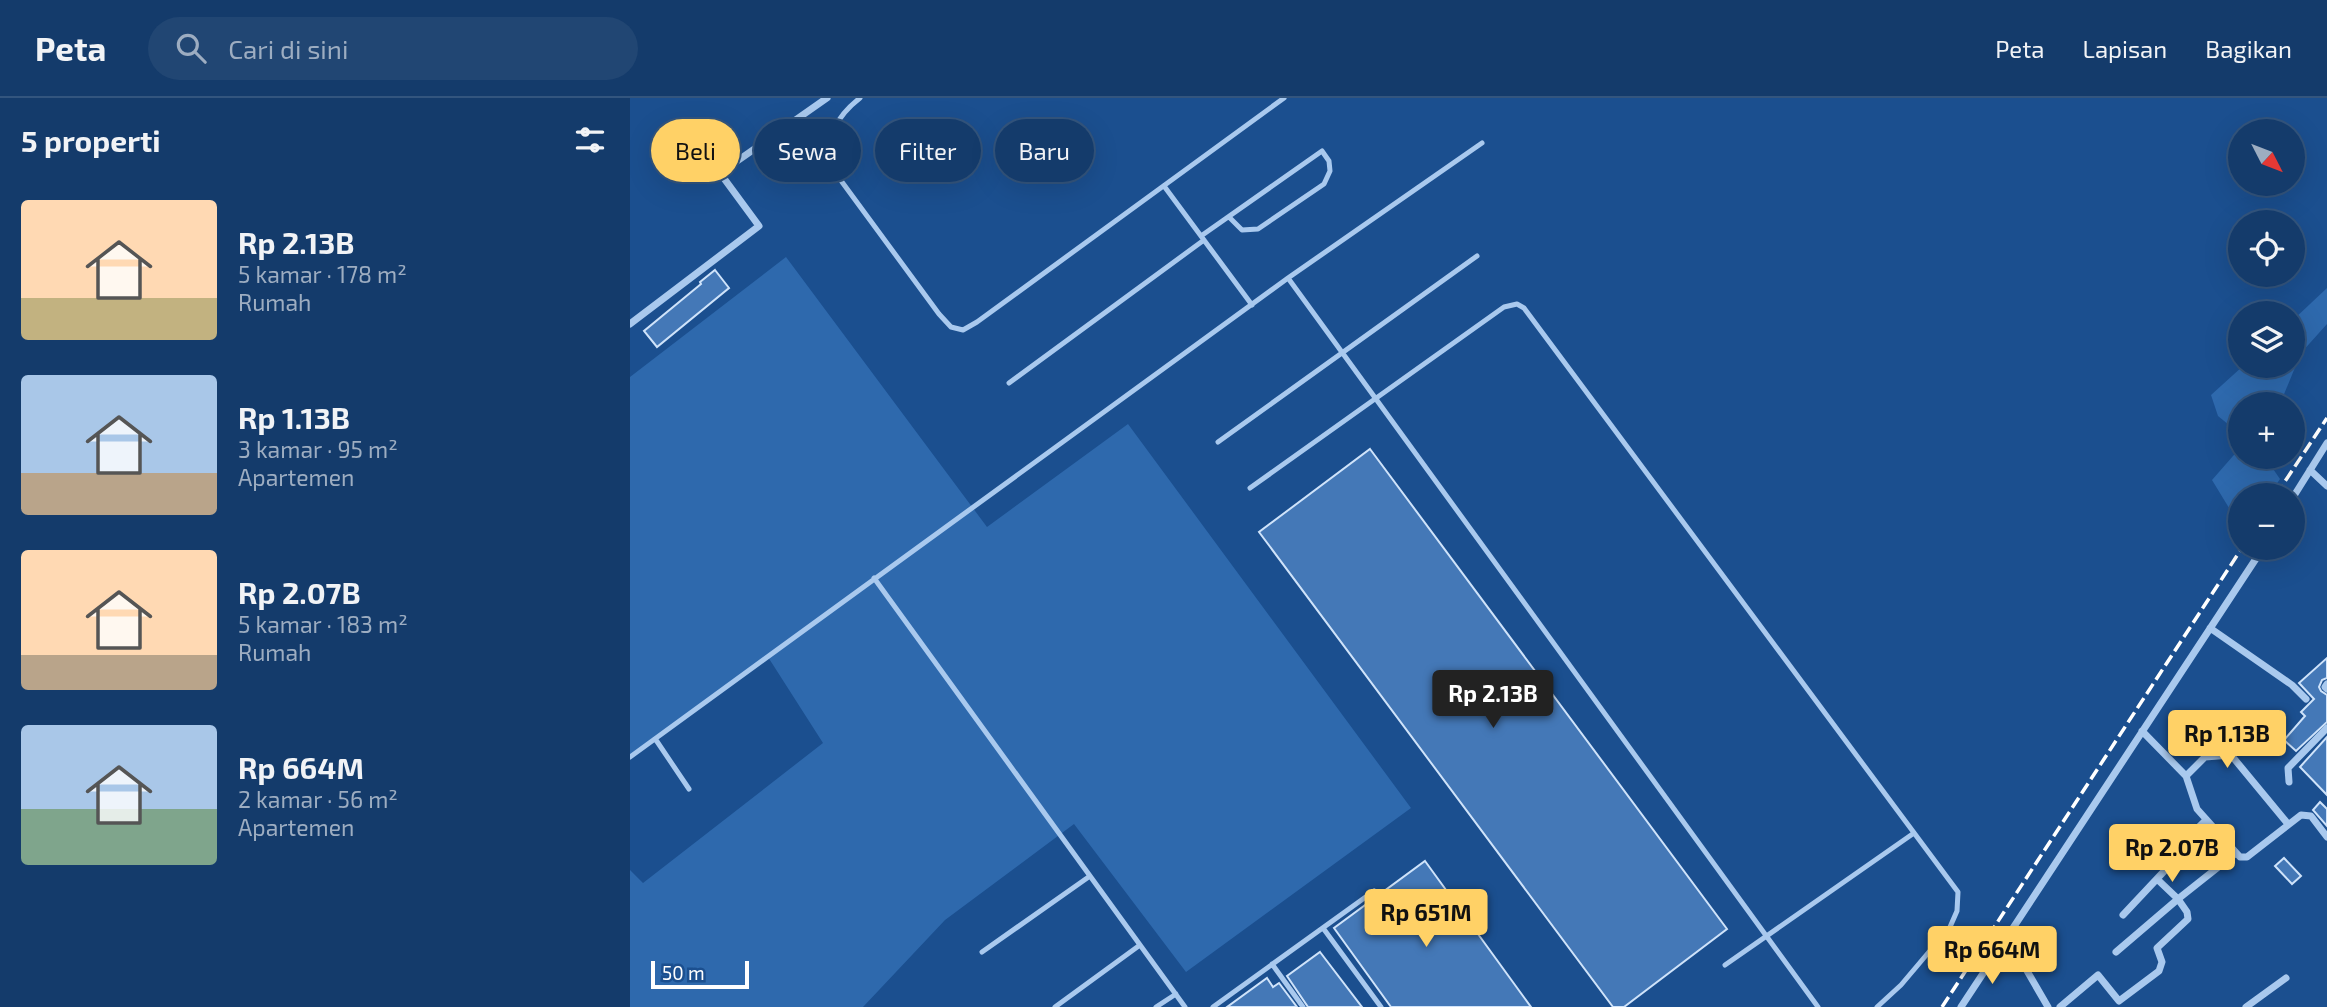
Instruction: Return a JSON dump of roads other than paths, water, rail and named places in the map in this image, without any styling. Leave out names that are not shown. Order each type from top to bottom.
[{"type":"street","points":[[630,324],[759,226],[720,173],[827,98]]},
{"type":"street","points":[[2302,483],[2327,443]]},
{"type":"street","points":[[2310,470],[2327,486]]},
{"type":"street","points":[[1961,1007],[2255,560]]},
{"type":"street","points":[[2210,628],[2292,685],[2306,699]]},
{"type":"street","points":[[2289,782],[2288,768],[2327,728]]},
{"type":"street","points":[[2142,732],[2186,776],[2194,803],[2240,857],[2247,856],[2297,816],[2307,814],[2327,836]]},
{"type":"street","points":[[2186,776],[2205,758],[2231,755],[2288,824]]},
{"type":"street","points":[[2172,853],[2206,820]]},
{"type":"street","points":[[2116,952],[2236,853]]},
{"type":"street","points":[[2123,915],[2169,866]]},
{"type":"street","points":[[2060,1007],[2098,975],[2119,1001],[2159,971],[2161,961],[2157,948],[2188,919],[2187,912],[2178,899],[2157,879]]},
{"type":"street","points":[[1999,949],[2010,950],[2019,957],[2048,1007]]},
{"type":"street","points":[[2246,1007],[2286,978]]},
{"type":"lane","points":[[860,98],[839,118],[832,129],[828,156],[831,167],[939,314],[951,327],[963,330],[1284,98]]},
{"type":"lane","points":[[630,757],[1288,278],[1482,143]]},
{"type":"lane","points":[[1009,383],[1230,216],[1322,151],[1329,161],[1331,171],[1324,184],[1258,229],[1242,230],[1230,216]]},
{"type":"lane","points":[[1164,186],[1252,305]]},
{"type":"lane","points":[[1218,442],[1477,256]]},
{"type":"lane","points":[[1288,278],[1818,1007]]},
{"type":"lane","points":[[1250,488],[1504,307],[1517,304],[1528,312],[1958,892],[1957,911],[1950,928],[1877,1007]]},
{"type":"lane","points":[[873,578],[1185,1007]]},
{"type":"lane","points":[[656,740],[689,789]]},
{"type":"lane","points":[[1725,965],[1914,833]]},
{"type":"lane","points":[[982,952],[1090,876]]},
{"type":"lane","points":[[1213,1007],[1374,891]]},
{"type":"lane","points":[[1324,928],[1381,1007]]},
{"type":"lane","points":[[1055,1007],[1140,945]]},
{"type":"lane","points":[[1272,964],[1303,1007]]},
{"type":"lane","points":[[1156,1007],[1176,994]]},
{"type":"railway","points":[[2284,483],[2327,418]]},
{"type":"railway","points":[[1942,1007],[2234,560]]}]
